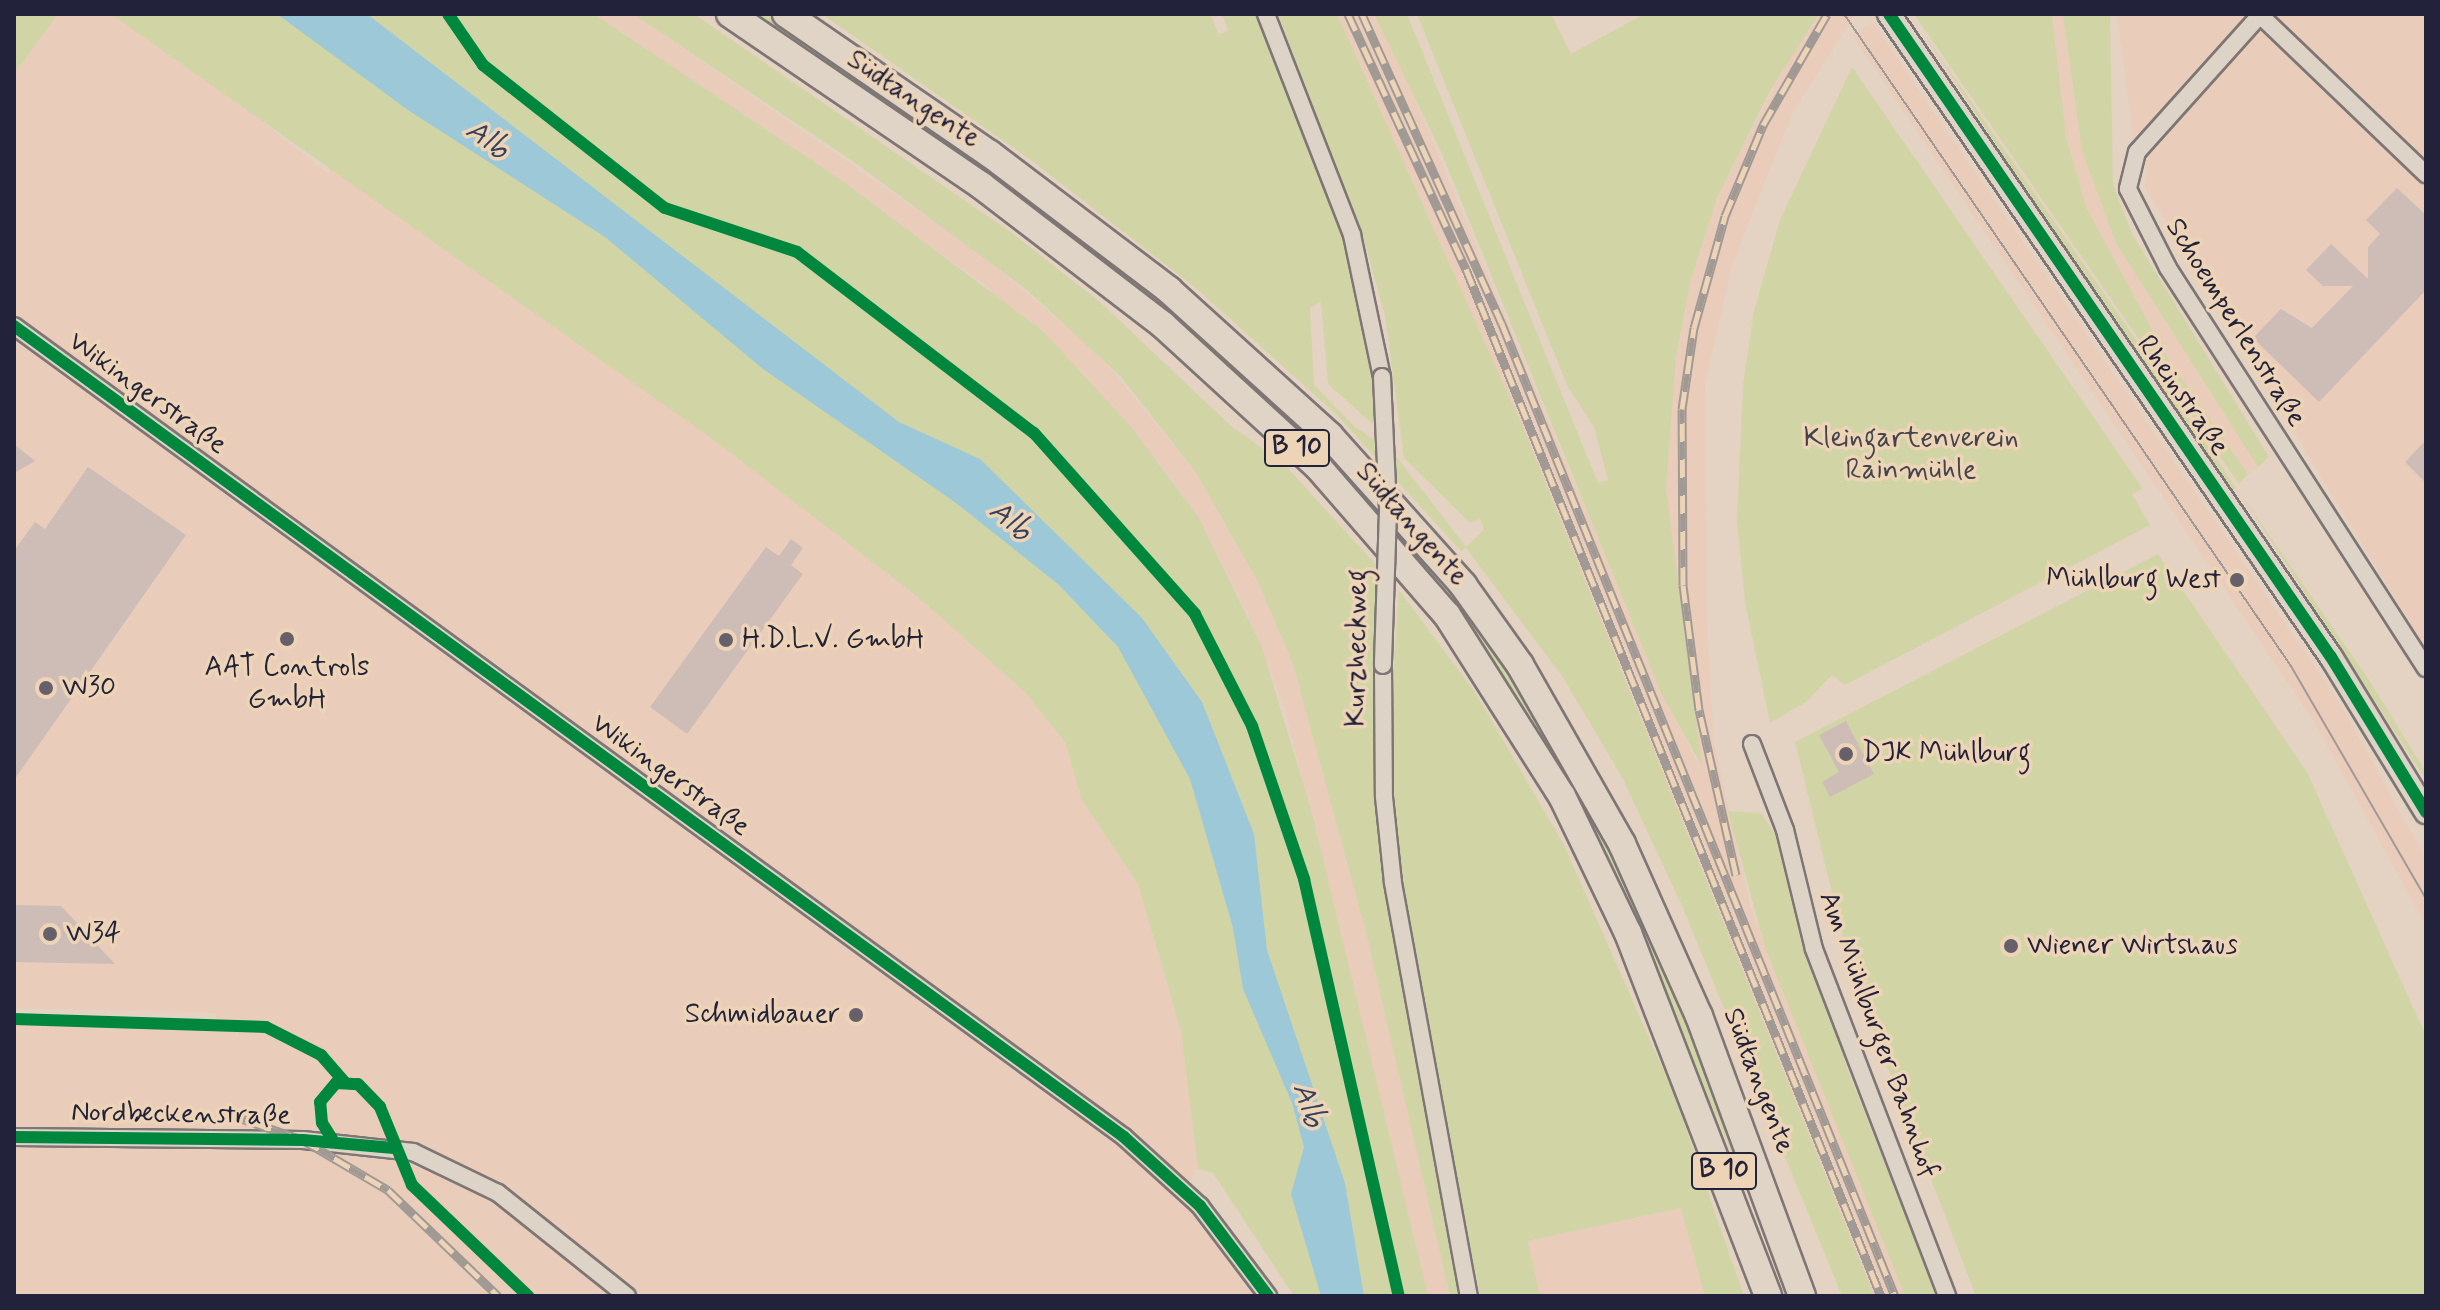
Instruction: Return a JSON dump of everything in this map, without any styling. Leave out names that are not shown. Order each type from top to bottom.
[{"type":"highway","name":"Südtangente","points":[[730,14],[982,186],[1163,325],[1319,468],[1438,604],[1507,701],[1562,796],[1628,933],[1768,1296]]},
{"type":"highway","name":"Südtangente","points":[[786,14],[990,154],[1169,290],[1330,436],[1463,585],[1520,665],[1622,844],[1699,1016],[1802,1296]]},
{"type":"highway","points":[[1785,1244],[1821,1296]]},
{"type":"main road","name":"Rheinstraße","points":[[1889,14],[2331,657],[2426,812]]},
{"type":"street","name":"Kurzheckweg","points":[[1266,14],[1352,235],[1382,377],[1388,511],[1383,783],[1393,883],[1469,1296]]},
{"type":"street","name":"Schoemperlenstraße","points":[[2426,174],[2260,15],[2137,152],[2128,189],[2168,268],[2426,668]]},
{"type":"street","name":"Wikingerstraße","points":[[14,326],[1124,1137],[1200,1206],[1268,1296]]},
{"type":"street","name":"Am Mühlburger Bahnhof","points":[[1752,744],[1785,830],[1814,949],[1947,1296]]},
{"type":"street","name":"Nordbeckenstraße","points":[[14,1137],[303,1140],[394,1148],[448,1164],[487,1185],[627,1296]]},
{"type":"shaded area","points":[[58,14],[111,14],[192,66],[327,173],[332,168],[711,438],[918,597],[1024,691],[1065,742],[1082,800],[1138,884],[1181,1031],[1198,1169],[1184,1188],[1268,1296],[14,1296],[14,1024],[217,1028],[216,1013],[14,1008],[14,74]]},
{"type":"shaded area","points":[[594,14],[633,14],[977,251],[1095,351],[1195,471],[1257,580],[1293,664],[1366,932],[1450,1296],[1428,1296],[1285,709],[1247,611],[1199,518],[1161,465],[982,282]]},
{"type":"shaded area","points":[[1337,14],[1374,14],[1407,80],[1662,694],[1699,766],[1666,489],[1671,389],[1691,279],[1717,198],[1791,54],[1819,14],[1855,14],[1793,112],[1732,265],[1705,383],[1706,612],[1714,744],[1751,910],[1905,1296],[1874,1296],[1522,425]]},
{"type":"shaded area","points":[[2052,14],[2063,14],[2082,150],[2116,243],[2258,467],[2248,474],[2167,357],[2087,209],[2066,137]]},
{"type":"shaded area","points":[[2117,14],[2426,14],[2426,649],[2145,187],[2147,162],[2133,136]]},
{"type":"shaded area","points":[[1872,22],[2339,702],[2426,859],[2426,925],[2313,720],[1853,36]]},
{"type":"shaded area","points":[[1682,1208],[1705,1296],[1540,1296],[1528,1241]]},
{"type":"green space","points":[[14,14],[58,14],[14,74]]},
{"type":"green space","points":[[111,14],[594,14],[844,182],[1043,331],[1132,428],[1199,518],[1262,647],[1312,813],[1428,1296],[1294,1296],[1213,1173],[1198,1169],[1181,1031],[1138,884],[1082,800],[1065,742],[1024,691],[918,597],[711,438]]},
{"type":"green space","points":[[633,14],[694,14],[1012,233],[1101,303],[1230,425],[1283,463],[1379,568],[1373,768],[1381,857],[1460,1296],[1450,1296],[1366,932],[1293,664],[1257,580],[1195,471],[1121,377],[1027,290],[854,162]]},
{"type":"green space","points":[[752,14],[765,14],[966,155],[1178,317],[1332,458],[1431,567],[1524,695],[1606,840],[1690,1033],[1746,1188],[1638,927],[1570,787],[1490,656],[1403,544],[1298,432],[1163,311]]},
{"type":"green space","points":[[822,14],[1210,14],[1219,35],[1228,30],[1222,14],[1255,14],[1349,253],[1375,377],[1376,427],[1328,384],[1321,302],[1310,308],[1314,385],[1355,427],[1393,452],[1466,547],[1484,530],[1480,519],[1470,523],[1404,458],[1385,315],[1361,230],[1278,14],[1337,14],[1522,425],[1874,1296],[1842,1296],[1683,908],[1622,777],[1562,676],[1466,548],[1461,551],[1336,414],[1197,289],[1031,160]]},
{"type":"green space","points":[[1374,14],[1407,14],[1598,483],[1608,480],[1594,427],[1567,385],[1417,14],[1551,14],[1571,54],[1644,14],[1819,14],[1771,89],[1717,198],[1691,279],[1676,357],[1666,489],[1702,766],[1662,695],[1442,154]]},
{"type":"green space","points":[[1914,14],[2052,14],[2066,137],[2087,209],[2167,357],[2248,474],[2239,484]]},
{"type":"green space","points":[[2063,14],[2110,14],[2113,184],[2132,234],[2269,457],[2258,467],[2116,243],[2082,151]]},
{"type":"green space","points":[[1921,29],[2236,488],[2231,490],[2018,179]]},
{"type":"green space","name":"Kleingartenverein Rainmühle","points":[[1852,67],[2143,489],[2132,494],[2150,525],[1845,685],[1832,675],[1806,702],[1770,723],[1745,602],[1737,521],[1743,385],[1754,311],[1780,220]]},
{"type":"green space","points":[[2240,493],[2369,680],[2426,772],[2426,780]]},
{"type":"green space","points":[[2158,554],[2307,772],[2426,1036],[2426,1296],[1976,1296],[1853,977],[1795,742]]},
{"type":"green space","points":[[1399,590],[1476,694],[1564,845],[1675,1097],[1744,1296],[1705,1296],[1681,1208],[1528,1241],[1540,1296],[1480,1296],[1401,886],[1390,726]]},
{"type":"green space","points":[[1728,811],[1761,813],[1777,838],[1847,1068],[1937,1296],[1905,1296],[1765,947]]},
{"type":"water","name":"Alb","points":[[277,14],[367,14],[899,422],[980,459],[1142,618],[1202,702],[1254,834],[1267,950],[1345,1183],[1364,1296],[1321,1296],[1291,1194],[1304,1147],[1292,1103],[1243,989],[1233,928],[1190,779],[1118,647],[1058,584],[956,503],[763,369],[605,237],[408,110]]},
{"type":"building","points":[[2397,188],[2426,215],[2426,290],[2319,402],[2253,338],[2281,309],[2312,328],[2353,286],[2323,286],[2306,270],[2331,244],[2368,279],[2368,247],[2380,234],[2366,220]]},
{"type":"building","points":[[2426,440],[2426,483],[2405,462]]},
{"type":"building","points":[[14,444],[35,461],[14,473]]},
{"type":"building","name":"W30","points":[[88,467],[186,535],[14,780],[14,551],[35,522],[45,529]]},
{"type":"building","name":"H.D.L.V. GmbH","points":[[791,539],[803,548],[791,565],[803,574],[687,734],[650,707],[766,547],[779,556]]},
{"type":"building","name":"DJK Mühlburg","points":[[1846,721],[1874,774],[1830,797],[1822,782],[1839,772],[1819,735]]},
{"type":"building","name":"W34","points":[[14,905],[61,906],[115,964],[14,962]]},
{"type":"tram line","points":[[1844,14],[2291,666],[2426,899]]},
{"type":"railway","points":[[1348,14],[1466,269],[1881,1296]]},
{"type":"railway","points":[[1362,14],[1502,324],[1895,1296]]},
{"type":"railway","points":[[1736,875],[1699,710],[1683,585],[1682,409],[1694,328],[1725,216],[1763,125],[1827,14]]},
{"type":"railway","points":[[220,1111],[303,1140],[388,1190],[498,1296]]},
{"type":"cycle path","points":[[448,14],[483,65],[665,208],[797,252],[1034,433],[1195,614],[1252,726],[1304,879],[1399,1296]]},
{"type":"cycle path","points":[[1889,14],[2331,657],[2426,812]]},
{"type":"cycle path","points":[[14,326],[1124,1137],[1200,1206],[1268,1296]]},
{"type":"cycle path","points":[[14,1019],[266,1027],[321,1055],[344,1081]]},
{"type":"cycle path","points":[[334,1142],[322,1123],[320,1102],[336,1083],[358,1084],[380,1107],[412,1185],[528,1296]]},
{"type":"cycle path","points":[[14,1137],[303,1140],[394,1148]]},
{"type":"place","name":"Mühlburg West","points":[[2237,580]]},
{"type":"place","name":"AAT Controls GmbH","points":[[287,639]]},
{"type":"place","name":"H.D.L.V. GmbH","points":[[726,640]]},
{"type":"place","name":"W30","points":[[46,688]]},
{"type":"place","name":"DJK Mühlburg","points":[[1846,754]]},
{"type":"place","name":"W34","points":[[50,934]]},
{"type":"place","name":"Wiener Wirtshaus","points":[[2011,946]]},
{"type":"place","name":"Schmidbauer","points":[[856,1015]]}]
